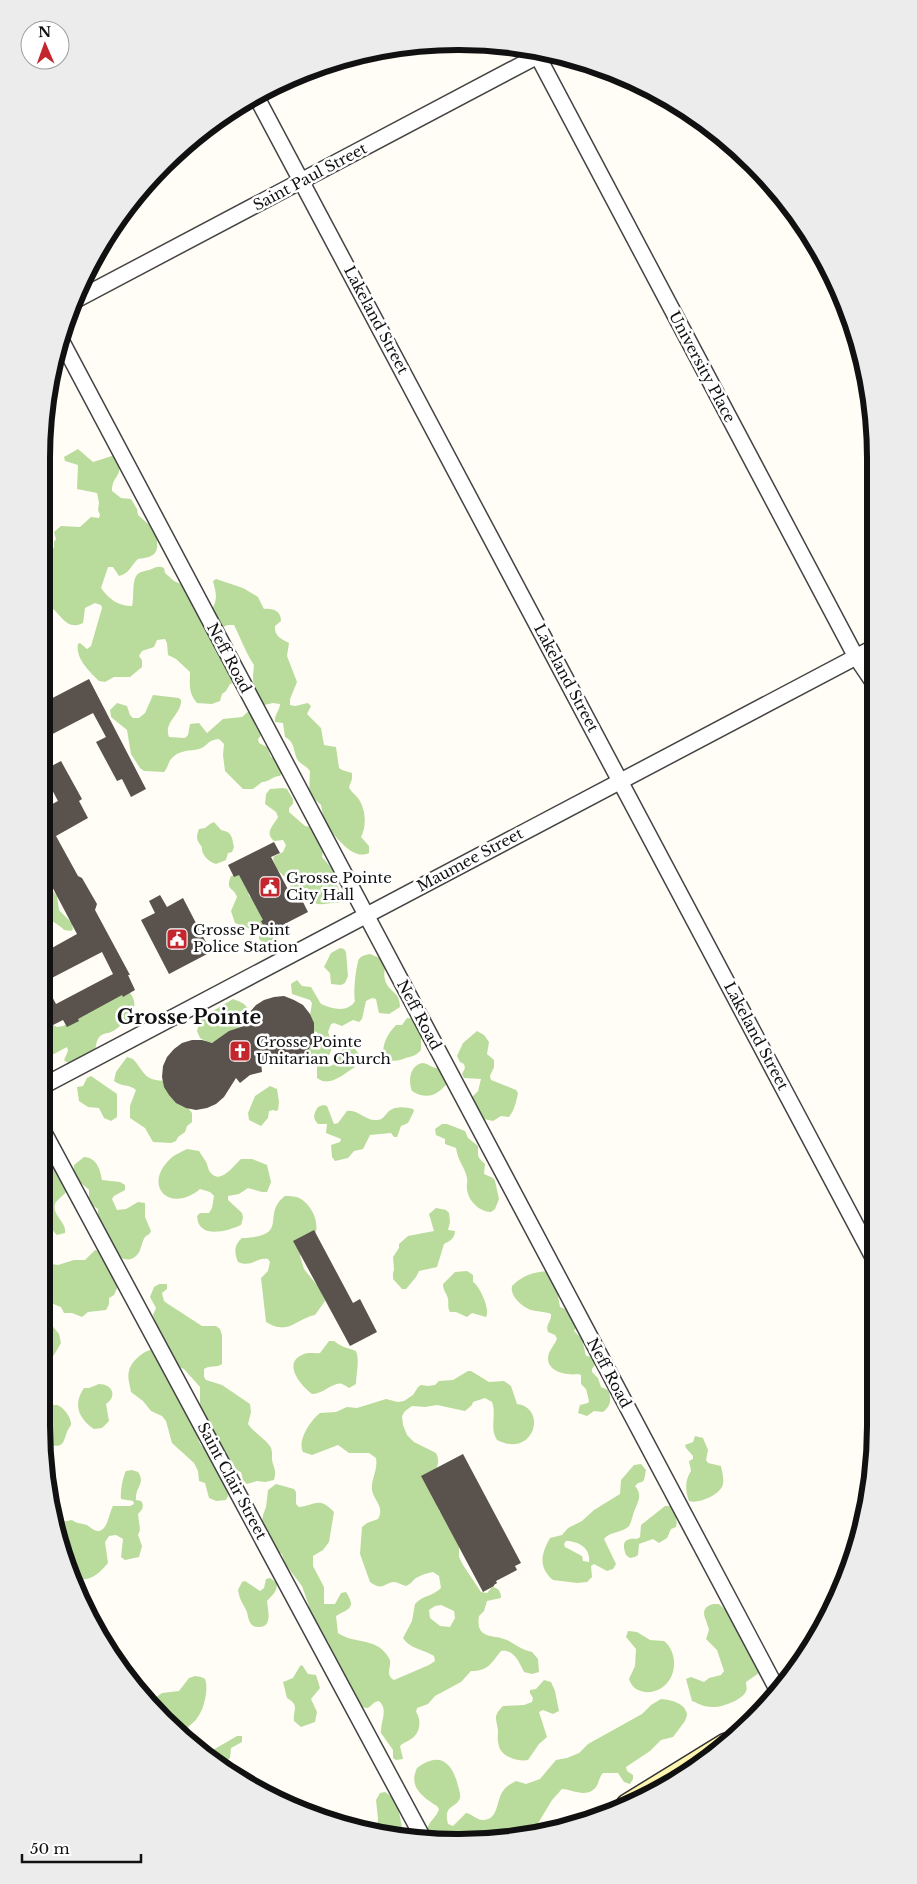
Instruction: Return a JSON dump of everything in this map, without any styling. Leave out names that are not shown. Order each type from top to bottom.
[{"type":"street","name":"Saint Paul Street","points":[[84,296],[302,181],[531,57]]},
{"type":"street","name":"University Place","points":[[543,59],[856,657],[867,673]]},
{"type":"street","name":"Lakeland Street","points":[[259,102],[867,1246]]},
{"type":"street","name":"Neff Road","points":[[65,348],[775,1684]]},
{"type":"street","name":"Maumee Street","points":[[50,1082],[867,651]]},
{"type":"street","name":"Saint Clair Street","points":[[50,1143],[420,1832]]},
{"type":"green space","points":[[78,449],[93,462],[115,455],[119,472],[114,481],[112,491],[121,498],[131,499],[138,515],[156,531],[157,548],[154,554],[138,559],[123,575],[119,576],[113,567],[108,567],[101,588],[111,599],[122,605],[132,606],[135,578],[141,572],[160,567],[164,568],[165,573],[174,581],[183,585],[212,609],[216,596],[213,581],[216,579],[243,588],[258,597],[264,609],[273,610],[280,615],[281,621],[275,626],[276,632],[277,635],[289,643],[287,656],[297,682],[290,699],[290,705],[295,706],[308,703],[311,706],[307,714],[321,728],[324,745],[336,747],[339,768],[352,773],[349,787],[360,801],[364,811],[365,822],[361,837],[369,846],[369,853],[357,854],[345,847],[324,821],[321,805],[309,794],[310,771],[297,759],[292,744],[285,737],[283,723],[275,722],[280,704],[264,705],[263,733],[258,739],[259,743],[267,747],[271,757],[277,760],[283,770],[280,776],[262,782],[253,789],[243,789],[225,771],[224,744],[219,739],[199,749],[175,755],[164,772],[144,771],[140,768],[131,754],[127,730],[111,717],[110,710],[117,703],[127,706],[133,718],[139,718],[145,713],[153,695],[179,698],[181,705],[168,727],[169,737],[185,738],[188,735],[190,724],[199,723],[207,733],[223,719],[242,717],[250,710],[254,693],[254,665],[234,625],[228,625],[220,628],[220,651],[218,656],[222,658],[240,681],[230,684],[222,694],[220,701],[212,704],[197,703],[194,699],[190,688],[190,672],[176,659],[168,655],[165,639],[157,640],[154,647],[142,651],[139,656],[142,660],[142,667],[130,677],[114,677],[105,682],[99,681],[88,669],[79,654],[78,644],[80,643],[87,649],[91,646],[102,608],[101,605],[95,603],[85,608],[83,623],[77,625],[65,622],[52,608],[50,609],[50,550],[54,548],[56,539],[54,532],[61,526],[80,527],[91,517],[99,518],[100,515],[97,493],[77,489],[78,465],[65,461],[64,457]]},
{"type":"green space","points":[[270,789],[287,789],[293,799],[289,812],[305,826],[311,827],[324,845],[322,857],[334,871],[334,879],[342,896],[339,903],[318,904],[291,892],[290,880],[278,870],[275,864],[273,857],[283,852],[286,845],[283,840],[274,841],[271,838],[271,829],[278,817],[276,812],[265,804],[266,794]]},
{"type":"green space","points":[[214,822],[221,830],[229,834],[234,847],[232,852],[228,853],[226,860],[216,864],[208,860],[204,855],[197,838],[199,829],[205,828]]},
{"type":"green space","points":[[239,874],[248,890],[249,896],[255,900],[274,933],[274,941],[264,944],[259,939],[259,932],[235,923],[231,911],[237,897],[229,884],[231,876]]},
{"type":"green space","points":[[50,887],[57,896],[59,910],[72,923],[73,929],[71,931],[64,930],[50,920]]},
{"type":"green space","points":[[340,948],[346,952],[348,976],[345,983],[341,985],[331,984],[330,973],[324,967],[331,953]]},
{"type":"green space","points":[[370,954],[385,960],[385,980],[398,998],[400,1007],[389,1014],[379,1013],[376,999],[372,998],[366,1001],[362,1019],[359,1022],[353,1020],[342,1026],[334,1023],[331,1024],[328,1032],[332,1047],[325,1062],[327,1066],[335,1063],[343,1048],[354,1048],[359,1054],[355,1067],[332,1081],[322,1081],[317,1078],[317,1066],[307,1054],[308,1044],[318,1036],[317,1032],[312,1031],[309,1022],[312,1003],[310,1000],[292,994],[291,984],[297,980],[302,986],[311,987],[321,1004],[344,1009],[355,1001],[355,980],[359,959]]},
{"type":"green space","points":[[126,988],[133,997],[134,1009],[128,1018],[117,1029],[99,1037],[95,1051],[71,1065],[64,1060],[68,1051],[67,1047],[50,1055],[50,1024],[57,1027],[63,1026]]},
{"type":"green space","points":[[233,999],[246,1005],[248,1011],[243,1028],[230,1037],[217,1042],[209,1043],[200,1038],[197,1031],[201,1018]]},
{"type":"green space","points":[[407,1018],[417,1019],[421,1033],[421,1050],[413,1056],[397,1061],[387,1058],[383,1052],[385,1041],[396,1025],[402,1025]]},
{"type":"green space","points":[[477,1031],[484,1035],[489,1042],[487,1054],[494,1060],[494,1067],[490,1076],[491,1080],[516,1090],[518,1093],[514,1108],[509,1117],[501,1116],[493,1121],[479,1118],[472,1101],[473,1096],[478,1091],[481,1079],[464,1078],[462,1074],[465,1068],[464,1064],[460,1062],[457,1056],[463,1043]]},
{"type":"green space","points":[[127,1057],[133,1059],[149,1078],[167,1081],[192,1113],[192,1122],[176,1141],[171,1143],[153,1142],[145,1128],[130,1118],[130,1106],[136,1090],[114,1081],[116,1072]]},
{"type":"green space","points":[[422,1063],[436,1068],[439,1066],[451,1077],[444,1087],[429,1096],[412,1091],[410,1082],[413,1070]]},
{"type":"green space","points":[[91,1076],[117,1094],[117,1117],[111,1121],[104,1118],[99,1108],[88,1107],[79,1101],[77,1087],[83,1086],[87,1078]]},
{"type":"green space","points":[[270,1086],[277,1089],[278,1110],[269,1111],[268,1118],[261,1126],[249,1120],[248,1113],[255,1096]]},
{"type":"green space","points":[[327,1106],[334,1124],[338,1123],[347,1111],[355,1112],[372,1120],[379,1120],[395,1108],[401,1107],[413,1109],[414,1111],[408,1123],[401,1126],[397,1137],[394,1137],[391,1133],[370,1135],[363,1149],[354,1151],[348,1158],[335,1161],[332,1157],[331,1145],[340,1142],[341,1139],[326,1133],[327,1124],[318,1124],[314,1118],[318,1107]]},
{"type":"green space","points":[[442,1124],[465,1131],[468,1138],[478,1146],[478,1156],[485,1164],[484,1174],[495,1181],[499,1199],[495,1209],[491,1212],[479,1208],[472,1202],[468,1193],[466,1174],[456,1148],[445,1144],[445,1139],[436,1135],[435,1129]]},
{"type":"green space","points":[[187,1149],[199,1151],[207,1163],[210,1172],[219,1177],[232,1169],[241,1159],[252,1159],[267,1165],[271,1182],[267,1192],[248,1188],[239,1194],[228,1196],[228,1200],[242,1213],[241,1225],[228,1230],[214,1232],[202,1228],[197,1216],[200,1213],[209,1213],[212,1208],[214,1196],[210,1192],[200,1189],[189,1196],[179,1199],[170,1198],[163,1194],[159,1187],[162,1169],[172,1158]]},
{"type":"green space","points":[[50,1155],[70,1187],[55,1204],[56,1212],[64,1226],[65,1233],[57,1235],[50,1226]]},
{"type":"green space","points":[[84,1157],[95,1162],[99,1168],[102,1180],[120,1182],[125,1185],[125,1190],[112,1199],[117,1210],[126,1209],[138,1202],[145,1203],[145,1217],[151,1231],[144,1238],[139,1253],[131,1259],[125,1259],[113,1251],[95,1225],[98,1218],[98,1209],[89,1203],[89,1190],[74,1175],[74,1165]]},
{"type":"green space","points":[[285,1196],[295,1197],[305,1202],[312,1211],[316,1221],[316,1232],[313,1240],[300,1256],[304,1269],[320,1289],[325,1301],[315,1315],[292,1325],[281,1327],[266,1322],[261,1278],[268,1271],[270,1262],[268,1259],[260,1259],[243,1264],[238,1262],[235,1252],[237,1243],[242,1238],[257,1236],[271,1229],[275,1210],[278,1203]]},
{"type":"green space","points":[[436,1208],[446,1210],[449,1213],[450,1222],[448,1230],[455,1231],[454,1236],[444,1244],[437,1267],[419,1271],[406,1289],[402,1289],[393,1279],[393,1257],[399,1248],[399,1244],[408,1236],[434,1231],[429,1214]]},
{"type":"green space","points":[[95,1250],[102,1252],[118,1286],[114,1295],[109,1298],[106,1310],[88,1312],[82,1317],[72,1313],[64,1313],[61,1307],[50,1301],[50,1264],[58,1265],[74,1260],[85,1260]]},
{"type":"green space","points":[[467,1271],[473,1275],[473,1282],[484,1298],[487,1309],[486,1317],[472,1313],[467,1317],[456,1312],[450,1312],[449,1310],[443,1284],[455,1272]]},
{"type":"green space","points":[[549,1271],[560,1289],[558,1296],[560,1307],[568,1310],[577,1325],[574,1331],[582,1339],[586,1356],[593,1357],[596,1363],[592,1372],[598,1378],[601,1387],[608,1390],[609,1405],[603,1412],[594,1411],[587,1416],[578,1413],[580,1405],[589,1401],[586,1389],[581,1384],[581,1375],[562,1373],[552,1368],[549,1364],[549,1353],[557,1339],[547,1329],[551,1314],[527,1308],[517,1300],[513,1293],[512,1286],[520,1279],[533,1273]]},
{"type":"green space","points":[[159,1284],[167,1284],[167,1289],[162,1293],[164,1301],[202,1326],[216,1326],[220,1329],[222,1335],[222,1364],[204,1369],[204,1377],[206,1380],[222,1385],[250,1404],[251,1412],[248,1424],[271,1448],[275,1472],[274,1480],[257,1481],[247,1484],[243,1480],[241,1472],[236,1470],[231,1460],[224,1458],[228,1496],[226,1500],[216,1501],[209,1498],[205,1483],[199,1481],[198,1471],[194,1463],[172,1443],[166,1421],[162,1416],[151,1411],[143,1401],[131,1392],[128,1376],[130,1367],[139,1356],[147,1351],[156,1349],[158,1345],[158,1332],[153,1315],[156,1308],[150,1297],[154,1287]],"holes":[[[176,1366],[184,1369],[200,1387],[200,1411],[208,1450],[199,1442],[196,1424],[192,1417],[186,1413],[183,1405]]]},
{"type":"green space","points":[[50,1323],[59,1334],[61,1343],[50,1358]]},
{"type":"green space","points":[[329,1341],[334,1341],[356,1351],[358,1363],[356,1384],[349,1388],[339,1384],[312,1394],[295,1374],[294,1362],[304,1354],[320,1353]]},
{"type":"green space","points":[[471,1371],[489,1382],[504,1381],[511,1386],[517,1404],[527,1407],[532,1414],[534,1422],[528,1438],[520,1443],[510,1444],[497,1440],[493,1426],[494,1412],[492,1402],[485,1398],[473,1402],[465,1411],[437,1405],[425,1407],[412,1406],[402,1416],[407,1435],[414,1442],[436,1453],[438,1463],[434,1473],[438,1490],[439,1511],[446,1517],[459,1547],[459,1557],[463,1565],[481,1592],[487,1593],[492,1587],[500,1592],[501,1598],[487,1601],[484,1611],[479,1616],[480,1629],[487,1635],[502,1638],[522,1649],[532,1652],[538,1659],[539,1672],[532,1674],[524,1672],[513,1654],[501,1651],[486,1668],[471,1671],[461,1682],[435,1696],[428,1704],[417,1708],[418,1730],[414,1737],[400,1746],[403,1759],[396,1760],[393,1758],[393,1750],[381,1733],[384,1712],[382,1705],[379,1701],[368,1708],[357,1707],[331,1655],[328,1642],[310,1622],[309,1606],[302,1586],[285,1564],[282,1554],[267,1546],[261,1530],[263,1515],[268,1490],[276,1484],[294,1489],[296,1492],[296,1504],[299,1507],[321,1503],[329,1507],[334,1512],[329,1542],[323,1550],[313,1556],[313,1566],[324,1587],[324,1604],[335,1604],[341,1593],[346,1592],[351,1602],[350,1608],[336,1616],[338,1633],[345,1637],[373,1644],[385,1652],[390,1660],[389,1673],[394,1680],[435,1661],[434,1656],[413,1647],[403,1638],[412,1621],[415,1604],[441,1588],[439,1576],[433,1572],[424,1574],[406,1586],[394,1582],[384,1586],[374,1585],[370,1582],[360,1554],[362,1527],[378,1519],[380,1515],[380,1507],[372,1490],[376,1458],[369,1453],[349,1453],[338,1445],[312,1455],[303,1452],[302,1442],[309,1425],[320,1413],[336,1412],[347,1407],[357,1408],[386,1399],[398,1402],[404,1401],[413,1395],[421,1385],[435,1385],[439,1381],[453,1380]],"holes":[[[441,1605],[454,1611],[455,1618],[450,1627],[440,1626],[430,1618],[429,1610]]]},
{"type":"green space","points":[[99,1384],[110,1388],[112,1398],[106,1404],[109,1421],[102,1428],[94,1429],[84,1420],[78,1405],[84,1388]]},
{"type":"green space","points":[[50,1405],[57,1405],[65,1411],[71,1425],[61,1445],[52,1445]]},
{"type":"green space","points":[[695,1436],[703,1438],[708,1450],[706,1460],[708,1463],[721,1466],[723,1482],[720,1490],[712,1496],[693,1502],[689,1501],[686,1485],[691,1471],[689,1461],[693,1459],[693,1456],[685,1445],[693,1442]]},
{"type":"green space","points":[[641,1464],[646,1470],[644,1480],[635,1486],[639,1493],[639,1500],[629,1526],[604,1539],[616,1564],[613,1569],[607,1571],[594,1564],[591,1566],[592,1577],[587,1582],[577,1583],[553,1580],[545,1570],[542,1560],[550,1538],[562,1535],[568,1528],[582,1521],[594,1510],[620,1494],[621,1480],[634,1465]],"holes":[[[566,1541],[571,1541],[586,1549],[589,1562],[583,1561],[582,1556],[565,1547]]]},
{"type":"green space","points":[[126,1471],[138,1472],[141,1479],[136,1495],[136,1500],[141,1501],[143,1505],[138,1514],[140,1530],[138,1535],[142,1546],[139,1557],[125,1560],[121,1557],[123,1539],[116,1535],[109,1536],[105,1542],[108,1563],[93,1576],[80,1579],[62,1522],[72,1520],[97,1531],[104,1528],[113,1506],[130,1506],[134,1504],[133,1501],[121,1499]]},
{"type":"green space","points":[[665,1506],[670,1506],[673,1511],[677,1524],[676,1527],[671,1529],[667,1538],[659,1543],[653,1539],[639,1544],[638,1555],[630,1558],[626,1555],[625,1542],[640,1537],[641,1525]]},
{"type":"green space","points":[[270,1578],[277,1583],[277,1586],[275,1592],[267,1601],[268,1622],[263,1627],[255,1627],[249,1621],[238,1590],[242,1582],[245,1581],[260,1591],[264,1588],[266,1579]]},
{"type":"green space","points":[[719,1604],[728,1612],[760,1666],[759,1673],[746,1682],[746,1691],[739,1699],[720,1706],[709,1707],[692,1701],[686,1679],[691,1677],[704,1682],[709,1678],[721,1675],[724,1671],[717,1650],[706,1639],[709,1630],[704,1612],[708,1606]]},
{"type":"green space","points":[[628,1631],[637,1632],[650,1640],[664,1641],[668,1645],[673,1657],[674,1670],[669,1681],[660,1689],[644,1692],[631,1684],[629,1679],[635,1666],[636,1649],[626,1637]]},
{"type":"green space","points":[[302,1665],[308,1674],[316,1675],[320,1688],[311,1699],[317,1712],[315,1722],[301,1727],[294,1721],[295,1706],[287,1698],[283,1682],[293,1678]]},
{"type":"green space","points":[[195,1676],[205,1679],[206,1694],[200,1714],[187,1731],[154,1698],[162,1693],[179,1691],[189,1678]]},
{"type":"green space","points":[[544,1680],[551,1682],[559,1711],[553,1714],[543,1710],[539,1712],[547,1737],[539,1744],[528,1760],[511,1758],[500,1750],[496,1715],[503,1706],[524,1705],[532,1702],[533,1698],[530,1690],[536,1689]]},
{"type":"green space","points":[[661,1699],[673,1701],[684,1708],[687,1715],[685,1721],[673,1737],[661,1740],[650,1751],[626,1767],[627,1771],[633,1775],[630,1784],[624,1782],[618,1773],[603,1773],[592,1791],[579,1793],[562,1789],[552,1800],[536,1826],[485,1833],[427,1833],[429,1824],[439,1809],[418,1791],[414,1781],[417,1768],[424,1763],[437,1760],[442,1761],[451,1768],[454,1774],[460,1798],[447,1813],[448,1824],[453,1826],[466,1813],[479,1819],[489,1819],[495,1813],[503,1791],[509,1785],[516,1781],[526,1784],[540,1779],[556,1760],[579,1753],[588,1744],[642,1714]]},
{"type":"green space","points":[[237,1736],[242,1736],[242,1742],[231,1748],[230,1758],[226,1761],[212,1752]]},
{"type":"green space","points":[[385,1792],[394,1800],[397,1805],[403,1831],[377,1826],[376,1800],[380,1793]]},
{"type":"building","points":[[89,679],[146,789],[131,797],[122,779],[117,781],[96,742],[106,737],[93,713],[50,735],[50,699]]},
{"type":"building","points":[[61,761],[82,799],[79,801],[88,818],[56,836],[78,876],[82,878],[97,904],[95,910],[130,975],[128,975],[135,990],[123,997],[122,995],[67,1027],[63,1020],[50,1026],[50,993],[56,1004],[113,974],[102,952],[50,979],[50,949],[77,934],[50,883],[50,805],[58,801],[50,786],[50,767]]},
{"type":"building","name":"Grosse Pointe City Hall","points":[[274,842],[280,853],[271,857],[293,899],[300,896],[308,912],[267,933],[261,921],[263,920],[239,875],[234,877],[228,865]]},
{"type":"building","name":"Grosse Point Police Station","points":[[160,895],[167,907],[183,898],[211,952],[169,974],[141,920],[155,913],[149,901]]},
{"type":"building","name":"Grosse Pointe Unitarian Church","points":[[284,996],[303,1005],[314,1023],[312,1044],[299,1060],[289,1065],[278,1066],[261,1063],[262,1072],[250,1075],[240,1083],[236,1078],[224,1097],[216,1104],[207,1108],[196,1110],[176,1103],[164,1087],[162,1077],[163,1066],[167,1057],[174,1049],[182,1043],[192,1040],[212,1043],[229,1031],[244,1026],[249,1013],[256,1005],[264,1000]]},
{"type":"building","points":[[314,1230],[353,1303],[360,1299],[377,1332],[350,1346],[293,1241]]},
{"type":"building","points":[[463,1454],[521,1563],[515,1566],[517,1570],[496,1581],[497,1583],[494,1586],[483,1592],[421,1476]]},
{"type":"place","name":"Grosse Pointe City Hall","points":[[270,887]]},
{"type":"place","name":"Grosse Point Police Station","points":[[177,939]]},
{"type":"place","name":"Grosse Pointe Unitarian Church","points":[[240,1051]]},
{"type":"district","name":"Grosse Pointe","points":[[189,1017]]}]
